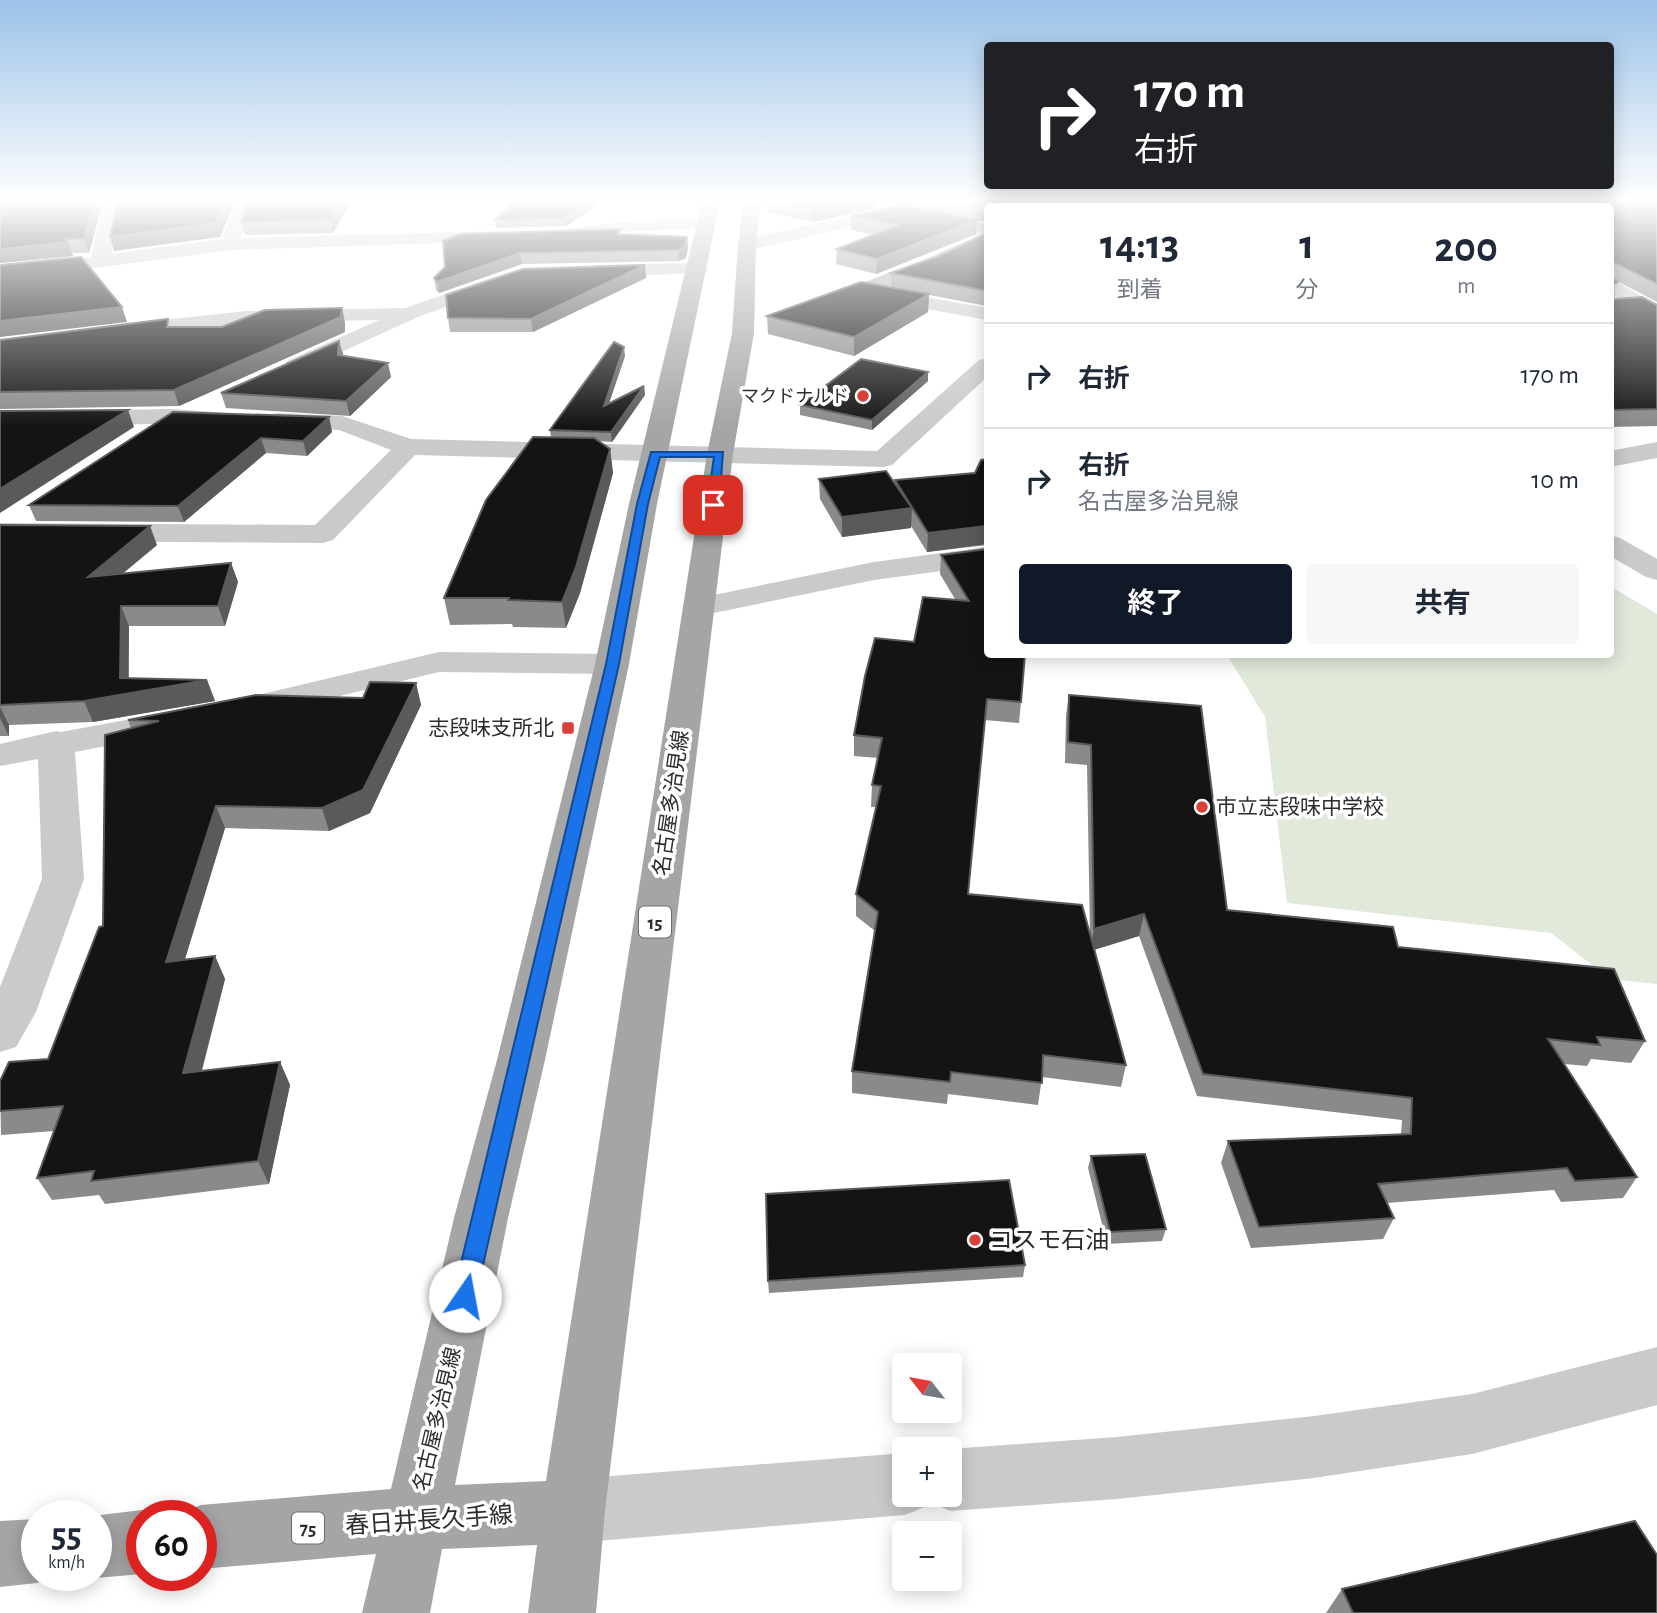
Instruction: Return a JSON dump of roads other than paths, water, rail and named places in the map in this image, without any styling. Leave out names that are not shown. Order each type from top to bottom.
[{"type":"main road","name":"名古屋多治見線","points":[[396,1613],[481,1218],[521,1060],[612,664],[643,504],[696,277]]},
{"type":"main road","name":"名古屋多治見線","points":[[562,1613],[573,1511],[720,454],[756,328],[750,277]]},
{"type":"main road","points":[[808,310],[895,277]]},
{"type":"main road","name":"春日井長久手線","points":[[217,1536],[415,1519],[573,1511]]},
{"type":"main road","points":[[0,1554],[21,1552]]},
{"type":"street","points":[[271,376],[411,313],[508,277]]},
{"type":"street","points":[[1614,286],[1650,309]]},
{"type":"street","points":[[859,291],[984,313]]},
{"type":"street","points":[[1614,306],[1650,309]]},
{"type":"street","points":[[96,334],[246,317],[363,312],[411,313]]},
{"type":"street","points":[[0,419],[177,416],[342,423],[408,447],[883,459],[984,368]]},
{"type":"street","points":[[138,438],[177,416],[220,399]]},
{"type":"street","points":[[0,530],[323,534],[408,447]]},
{"type":"street","points":[[1614,458],[1657,450]]},
{"type":"street","points":[[0,530],[34,506]]},
{"type":"street","points":[[1614,546],[1657,571]]},
{"type":"street","points":[[699,607],[874,571],[984,556]]},
{"type":"street","points":[[0,755],[55,742],[208,716],[439,662],[612,664]]},
{"type":"street","points":[[4,1019],[63,879],[55,742]]},
{"type":"street","points":[[962,1479],[1117,1468],[1314,1447],[1472,1424],[1657,1376]]},
{"type":"street","points":[[573,1511],[892,1485]]},
{"type":"place","name":"マクドナルド","points":[[863,396]]},
{"type":"place","name":"志段味支所北","points":[[568,728]]},
{"type":"place","name":"市立志段味中学校","points":[[1202,807]]},
{"type":"place","name":"コスモ石油","points":[[975,1240]]}]
